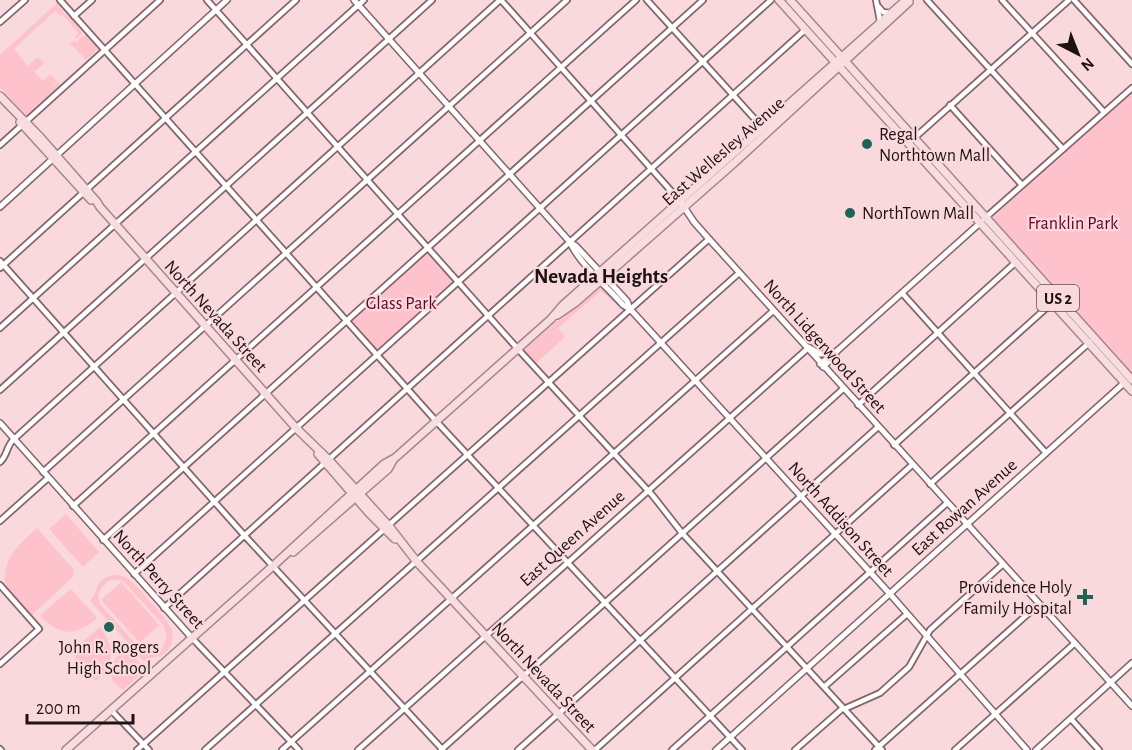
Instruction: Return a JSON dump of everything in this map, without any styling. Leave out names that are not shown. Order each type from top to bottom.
[{"type":"main road","name":"US 2","points":[[779,0],[840,62]]},
{"type":"main road","name":"US 2","points":[[790,0],[840,62],[1128,381],[1132,391]]},
{"type":"main road","name":"East Wellesley Avenue","points":[[682,203],[703,191],[840,62],[880,21],[906,0]]},
{"type":"main road","name":"East Wellesley Avenue","points":[[66,750],[273,566],[388,469],[395,458],[551,319],[563,305],[601,276],[762,127],[910,0]]},
{"type":"main road","name":"North Nevada Street","points":[[0,96],[417,562],[594,750]]},
{"type":"main road","name":"US 2","points":[[983,220],[1016,262],[1055,300]]},
{"type":"street","points":[[0,22],[25,0]]},
{"type":"street","points":[[60,0],[436,421],[742,750]]},
{"type":"street","points":[[74,16],[92,0]]},
{"type":"street","points":[[0,145],[160,0]]},
{"type":"street","points":[[207,0],[488,315],[648,490],[682,533],[878,749],[1039,604]]},
{"type":"street","points":[[0,207],[227,0]]},
{"type":"street","points":[[296,0],[1,264],[244,535],[442,750],[843,389]]},
{"type":"street","points":[[0,328],[277,78],[356,2],[364,0]]},
{"type":"street","points":[[0,390],[432,0]]},
{"type":"street","points":[[0,462],[5,457],[8,444],[501,0]]},
{"type":"street","name":"North Lidgerwood Street","points":[[501,0],[652,168],[682,203],[694,222],[821,365],[1132,706]]},
{"type":"street","points":[[44,472],[567,0]]},
{"type":"street","points":[[73,506],[636,0]]},
{"type":"street","points":[[647,0],[762,127]]},
{"type":"street","points":[[103,540],[703,0]]},
{"type":"street","points":[[134,574],[771,0]]},
{"type":"street","points":[[927,0],[1063,149]]},
{"type":"street","points":[[1002,0],[1104,112]]},
{"type":"street","points":[[911,140],[1071,0],[1132,64]]},
{"type":"street","name":"North Addison Street","points":[[356,2],[576,246],[623,305],[631,310],[890,594],[1027,750]]},
{"type":"street","points":[[876,3],[883,12],[889,14]]},
{"type":"street","points":[[876,3],[880,21]]},
{"type":"street","points":[[164,608],[806,29]]},
{"type":"street","points":[[821,365],[834,356],[834,352],[1132,88]]},
{"type":"street","points":[[950,105],[1022,185]]},
{"type":"street","points":[[137,750],[709,239]]},
{"type":"street","points":[[858,405],[1016,262]]},
{"type":"street","points":[[205,750],[739,273]]},
{"type":"street","points":[[902,293],[1046,453]]},
{"type":"street","points":[[894,445],[1055,300]]},
{"type":"street","points":[[282,750],[773,311]]},
{"type":"street","points":[[930,484],[1091,340]]},
{"type":"street","points":[[805,346],[820,354],[834,352]]},
{"type":"street","name":"East Queen Avenue","points":[[358,750],[729,418],[805,346]]},
{"type":"street","name":"East Rowan Avenue","points":[[716,750],[1128,381]]},
{"type":"street","name":"North Perry Street","points":[[0,423],[164,608],[299,750]]},
{"type":"street","points":[[518,750],[878,427]]},
{"type":"street","points":[[594,750],[912,465]]},
{"type":"street","points":[[0,521],[48,478]]},
{"type":"street","points":[[672,750],[947,503]]},
{"type":"street","points":[[795,750],[843,708],[874,696],[909,667],[930,630],[1003,564]]},
{"type":"street","points":[[0,664],[39,629],[1,589]]},
{"type":"street","points":[[824,687],[907,614]]},
{"type":"street","points":[[955,750],[1075,643]]},
{"type":"street","points":[[1036,750],[1132,663]]},
{"type":"street","points":[[111,710],[149,750]]},
{"type":"street","points":[[1071,718],[1100,750]]},
{"type":"green space","points":[[58,2],[75,19],[73,20]]},
{"type":"green space","points":[[57,3],[82,33],[77,38],[74,38],[78,33],[63,15],[60,16],[55,11],[14,49],[28,66],[38,57],[44,63],[34,72],[43,81],[50,74],[57,81],[49,89],[58,82],[60,85],[26,116],[0,88],[0,55]]},
{"type":"green space","points":[[86,35],[98,49],[86,60],[70,43],[74,41],[78,44],[77,41]]},
{"type":"green space","name":"Franklin Park","points":[[1132,92],[1132,375],[993,218],[1041,172]]},
{"type":"green space","name":"Glass Park","points":[[429,251],[455,281],[379,350],[376,349],[352,320]]},
{"type":"green space","points":[[598,286],[603,287],[619,304],[617,305],[601,291],[558,328],[565,337],[536,363],[525,351],[526,348]]},
{"type":"green space","points":[[66,514],[99,552],[83,567],[49,529]]},
{"type":"green space","points":[[37,528],[74,570],[73,577],[32,615],[8,590],[5,577],[6,568],[13,553]]},
{"type":"green space","points":[[117,575],[127,578],[164,617],[173,636],[171,645],[165,653],[144,661],[90,601],[102,580]],"holes":[[[111,580],[120,580],[164,626],[167,638],[161,651],[143,652],[100,604],[99,593],[104,584]]]},
{"type":"green space","points":[[121,582],[159,625],[140,643],[101,600]]},
{"type":"green space","points":[[69,590],[72,590],[97,618],[82,629],[68,632],[54,627],[40,616]]},
{"type":"green space","points":[[100,627],[108,641],[111,655],[107,668],[96,681],[75,658],[75,648]]},
{"type":"green space","points":[[129,650],[143,667],[143,672],[123,690],[113,682],[111,672],[115,660]]},
{"type":"place","name":"Regal Northtown Mall","points":[[867,144]]},
{"type":"place","name":"NorthTown Mall","points":[[850,213]]},
{"type":"place","name":"Providence Holy Family Hospital","points":[[1085,597]]},
{"type":"place","name":"John R. Rogers High School","points":[[109,627]]},
{"type":"district","name":"Nevada Heights","points":[[601,276]]}]
